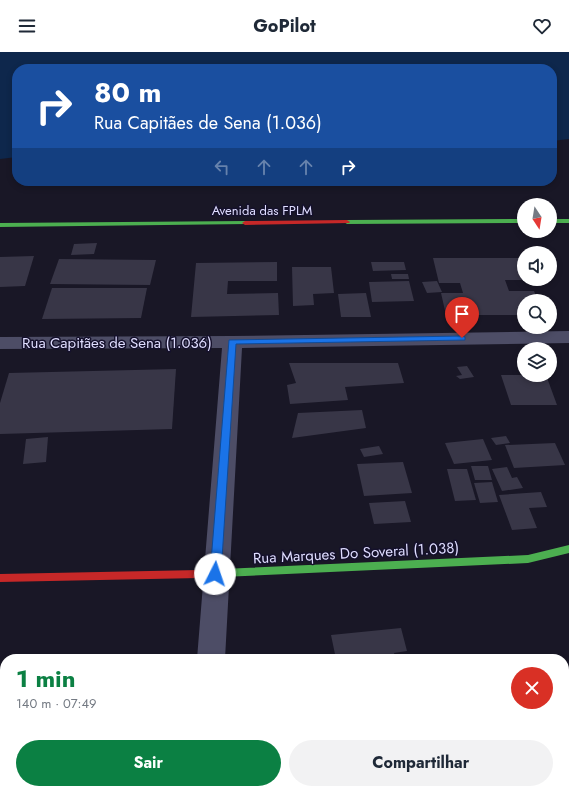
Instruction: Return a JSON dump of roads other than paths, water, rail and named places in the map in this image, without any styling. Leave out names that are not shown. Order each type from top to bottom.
[{"type":"street","points":[[557,221],[569,221]]},
{"type":"street","name":"Avenida das FPLM","points":[[0,225],[517,222]]},
{"type":"street","name":"Rua Capitães de Sena (1.036)","points":[[0,343],[232,342],[569,337]]},
{"type":"street","points":[[210,654],[232,342]]},
{"type":"street","name":"Rua Marques Do Soveral (1.038)","points":[[0,578],[215,574],[528,559],[569,549]]},
{"type":"water","points":[[0,52],[569,52],[569,139],[557,140],[557,64],[12,64],[12,158],[0,159]]}]
